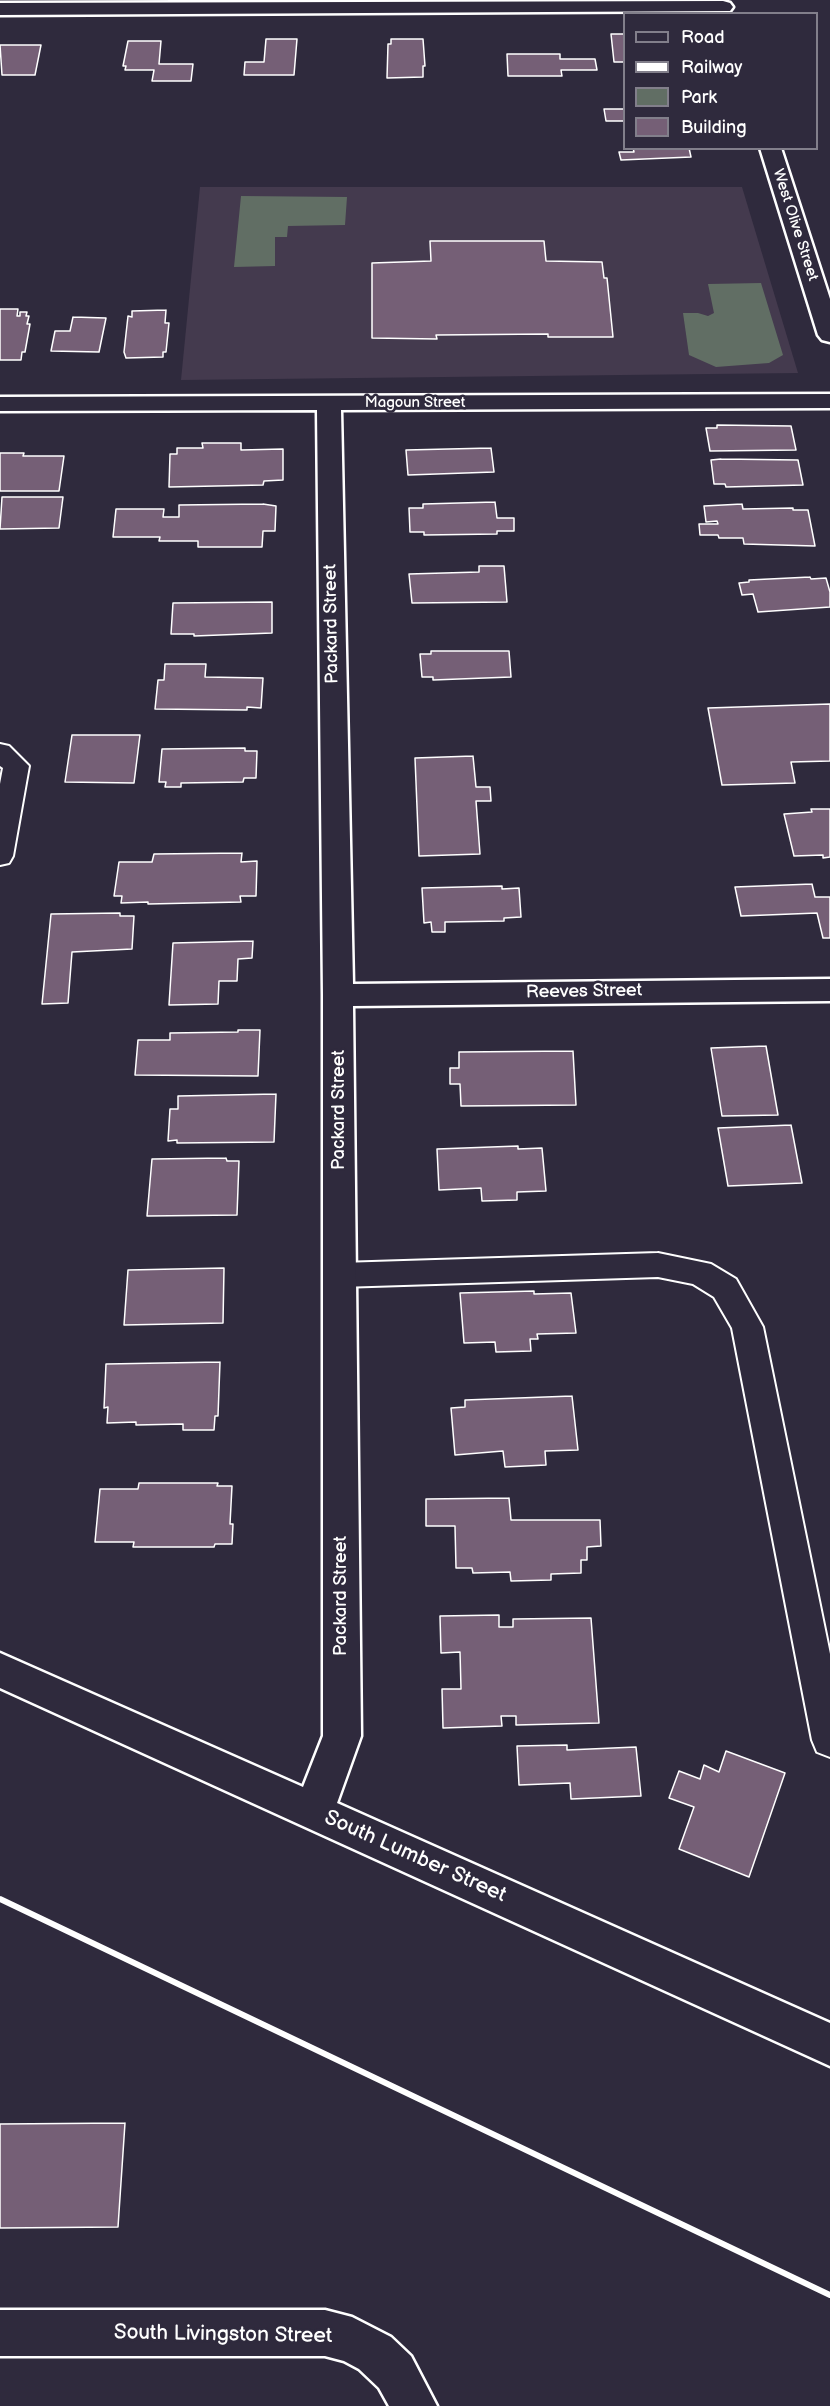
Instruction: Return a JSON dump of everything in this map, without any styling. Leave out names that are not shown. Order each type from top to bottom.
[{"type":"street","points":[[0,9],[723,7]]},
{"type":"street","name":"West Olive Street","points":[[771,150],[830,335]]},
{"type":"street","name":"Magoun Street","points":[[0,404],[830,401]]},
{"type":"street","name":"Packard Street","points":[[314,1811],[342,1736],[338,995],[329,403]]},
{"type":"street","name":"Reeves Street","points":[[338,995],[830,990]]},
{"type":"street","name":"South Lumber Street","points":[[0,1670],[830,2045]]},
{"type":"street","name":"South Livingston Street","points":[[0,2334],[326,2333],[352,2340],[375,2353],[395,2372],[414,2406]]},
{"type":"lane","points":[[0,752],[16,766],[0,856]]},
{"type":"lane","points":[[340,1275],[658,1265],[700,1273],[725,1288],[747,1326],[830,1740]]},
{"type":"shaded area","points":[[200,187],[742,187],[798,373],[181,380]]},
{"type":"green space","points":[[241,196],[347,197],[345,225],[288,226],[287,237],[275,237],[275,266],[234,267]]},
{"type":"green space","points":[[761,283],[783,355],[769,363],[716,367],[689,355],[683,313],[708,316],[714,313],[708,284]]},
{"type":"building","points":[[611,34],[623,34],[623,62],[614,62]]},
{"type":"building","points":[[266,39],[297,39],[294,75],[244,75],[245,62],[264,62]]},
{"type":"building","points":[[391,39],[423,39],[425,66],[423,66],[423,77],[387,78],[388,44],[391,44]]},
{"type":"building","points":[[128,41],[161,41],[159,64],[193,64],[191,81],[152,81],[154,70],[125,70],[126,66],[123,66]]},
{"type":"building","points":[[0,45],[41,45],[35,75],[2,75]]},
{"type":"building","points":[[507,54],[560,54],[560,59],[595,59],[597,70],[561,70],[562,76],[508,76]]},
{"type":"building","points":[[604,109],[623,109],[623,121],[606,121]]},
{"type":"building","points":[[634,150],[689,150],[691,157],[621,160],[619,152],[634,152]]},
{"type":"building","points":[[430,241],[544,241],[546,261],[602,262],[604,278],[607,278],[613,337],[548,337],[548,334],[436,335],[437,339],[372,338],[372,263],[431,261]]},
{"type":"building","points":[[0,309],[18,309],[17,316],[20,316],[20,312],[27,312],[26,316],[29,316],[27,324],[30,324],[25,352],[22,352],[21,360],[0,360]]},
{"type":"building","points":[[166,310],[165,323],[169,323],[166,352],[163,352],[163,357],[126,358],[124,352],[128,316],[132,317],[132,311]]},
{"type":"building","points":[[73,317],[106,318],[99,352],[51,351],[55,331],[70,331]]},
{"type":"building","points":[[717,425],[791,426],[796,450],[710,451],[706,428],[717,428]]},
{"type":"building","points":[[202,443],[241,443],[241,450],[283,449],[283,480],[264,481],[263,485],[169,487],[170,454],[177,454],[177,448],[203,448]]},
{"type":"building","points":[[491,448],[494,472],[408,475],[406,450]]},
{"type":"building","points":[[0,453],[24,453],[23,456],[64,456],[59,491],[0,491]]},
{"type":"building","points":[[711,460],[798,460],[803,485],[726,487],[725,484],[714,484]]},
{"type":"building","points":[[2,497],[63,497],[59,528],[0,529]]},
{"type":"building","points":[[495,502],[497,518],[514,518],[514,531],[497,531],[497,534],[424,535],[424,532],[410,532],[409,508],[423,508],[423,504]]},
{"type":"building","points":[[263,504],[276,506],[275,531],[263,531],[262,547],[198,547],[198,541],[159,541],[160,537],[113,537],[116,509],[164,509],[163,517],[179,517],[179,505]]},
{"type":"building","points":[[742,504],[743,509],[808,510],[815,546],[744,544],[743,538],[700,535],[699,524],[718,524],[717,521],[706,522],[704,506]]},
{"type":"building","points":[[479,566],[504,566],[507,602],[412,603],[409,574],[479,572]]},
{"type":"building","points":[[810,577],[811,579],[826,578],[830,592],[830,607],[758,612],[753,594],[742,595],[739,583],[749,582],[749,580]]},
{"type":"building","points":[[272,602],[272,633],[194,636],[194,634],[171,634],[173,603]]},
{"type":"building","points":[[431,651],[509,651],[511,677],[433,680],[433,677],[422,677],[420,654],[431,654]]},
{"type":"building","points":[[165,664],[206,664],[205,677],[263,678],[261,708],[247,707],[247,710],[155,709],[158,680],[164,680]]},
{"type":"building","points":[[830,704],[830,761],[791,762],[795,783],[722,785],[708,708]]},
{"type":"building","points":[[72,735],[140,735],[134,783],[65,782]]},
{"type":"building","points":[[245,748],[245,751],[257,751],[256,778],[244,778],[243,782],[181,783],[181,787],[165,787],[166,782],[159,782],[162,749]]},
{"type":"building","points":[[473,756],[476,787],[490,787],[491,801],[476,801],[480,854],[419,856],[415,758]]},
{"type":"building","points":[[811,809],[830,809],[830,857],[823,858],[823,855],[794,856],[784,814],[812,812]]},
{"type":"building","points":[[242,853],[241,862],[257,861],[256,896],[240,896],[241,902],[121,903],[122,896],[114,896],[119,862],[152,862],[154,854]]},
{"type":"building","points":[[812,884],[815,897],[830,897],[830,938],[823,938],[817,913],[741,916],[735,887]]},
{"type":"building","points":[[502,886],[502,889],[519,888],[521,917],[504,918],[504,921],[445,922],[445,932],[432,932],[431,922],[424,923],[422,888]]},
{"type":"building","points":[[120,913],[120,916],[134,916],[132,949],[72,952],[68,1003],[42,1004],[51,914]]},
{"type":"building","points":[[253,941],[252,958],[238,959],[237,981],[219,981],[218,1004],[169,1005],[173,943]]},
{"type":"building","points":[[238,1030],[260,1030],[258,1076],[135,1075],[138,1040],[170,1040],[170,1033],[238,1032]]},
{"type":"building","points":[[766,1046],[778,1115],[722,1116],[711,1048]]},
{"type":"building","points":[[573,1051],[576,1105],[461,1106],[460,1084],[450,1084],[450,1068],[459,1068],[459,1052]]},
{"type":"building","points":[[276,1094],[274,1142],[177,1143],[177,1140],[168,1141],[170,1109],[178,1109],[178,1096]]},
{"type":"building","points":[[791,1125],[802,1183],[728,1186],[718,1128]]},
{"type":"building","points":[[518,1146],[518,1149],[542,1148],[546,1191],[517,1192],[517,1200],[482,1201],[481,1188],[439,1190],[437,1149]]},
{"type":"building","points":[[226,1158],[227,1161],[239,1161],[237,1215],[147,1216],[152,1159]]},
{"type":"building","points":[[224,1268],[223,1323],[124,1325],[128,1270]]},
{"type":"building","points":[[534,1291],[534,1294],[571,1293],[576,1333],[537,1334],[538,1339],[530,1339],[531,1351],[496,1352],[495,1342],[464,1343],[460,1293]]},
{"type":"building","points":[[220,1362],[218,1416],[215,1416],[214,1430],[183,1430],[183,1424],[107,1423],[108,1407],[104,1408],[106,1364]]},
{"type":"building","points":[[572,1396],[578,1450],[545,1451],[546,1465],[505,1467],[503,1451],[455,1455],[451,1408],[465,1407],[465,1400]]},
{"type":"building","points":[[139,1483],[218,1483],[217,1486],[232,1486],[230,1524],[233,1524],[232,1544],[215,1544],[214,1547],[133,1547],[134,1542],[95,1542],[100,1489],[138,1489]]},
{"type":"building","points":[[509,1498],[511,1520],[600,1520],[601,1546],[587,1547],[587,1560],[581,1560],[581,1573],[551,1574],[551,1580],[511,1581],[510,1572],[473,1573],[472,1568],[456,1568],[455,1526],[426,1526],[426,1499]]},
{"type":"building","points":[[499,1615],[499,1627],[513,1627],[513,1619],[591,1618],[599,1723],[516,1725],[516,1716],[501,1716],[502,1726],[443,1728],[442,1689],[461,1689],[460,1652],[441,1653],[440,1616]]},
{"type":"building","points":[[567,1745],[567,1750],[636,1747],[641,1796],[571,1799],[570,1783],[519,1785],[517,1746]]},
{"type":"building","points":[[726,1751],[785,1773],[749,1877],[679,1849],[694,1807],[669,1798],[679,1771],[700,1779],[704,1765],[719,1772]]},
{"type":"building","points":[[125,2123],[118,2227],[0,2228],[0,2124]]},
{"type":"railway","points":[[0,1899],[830,2295]]}]
